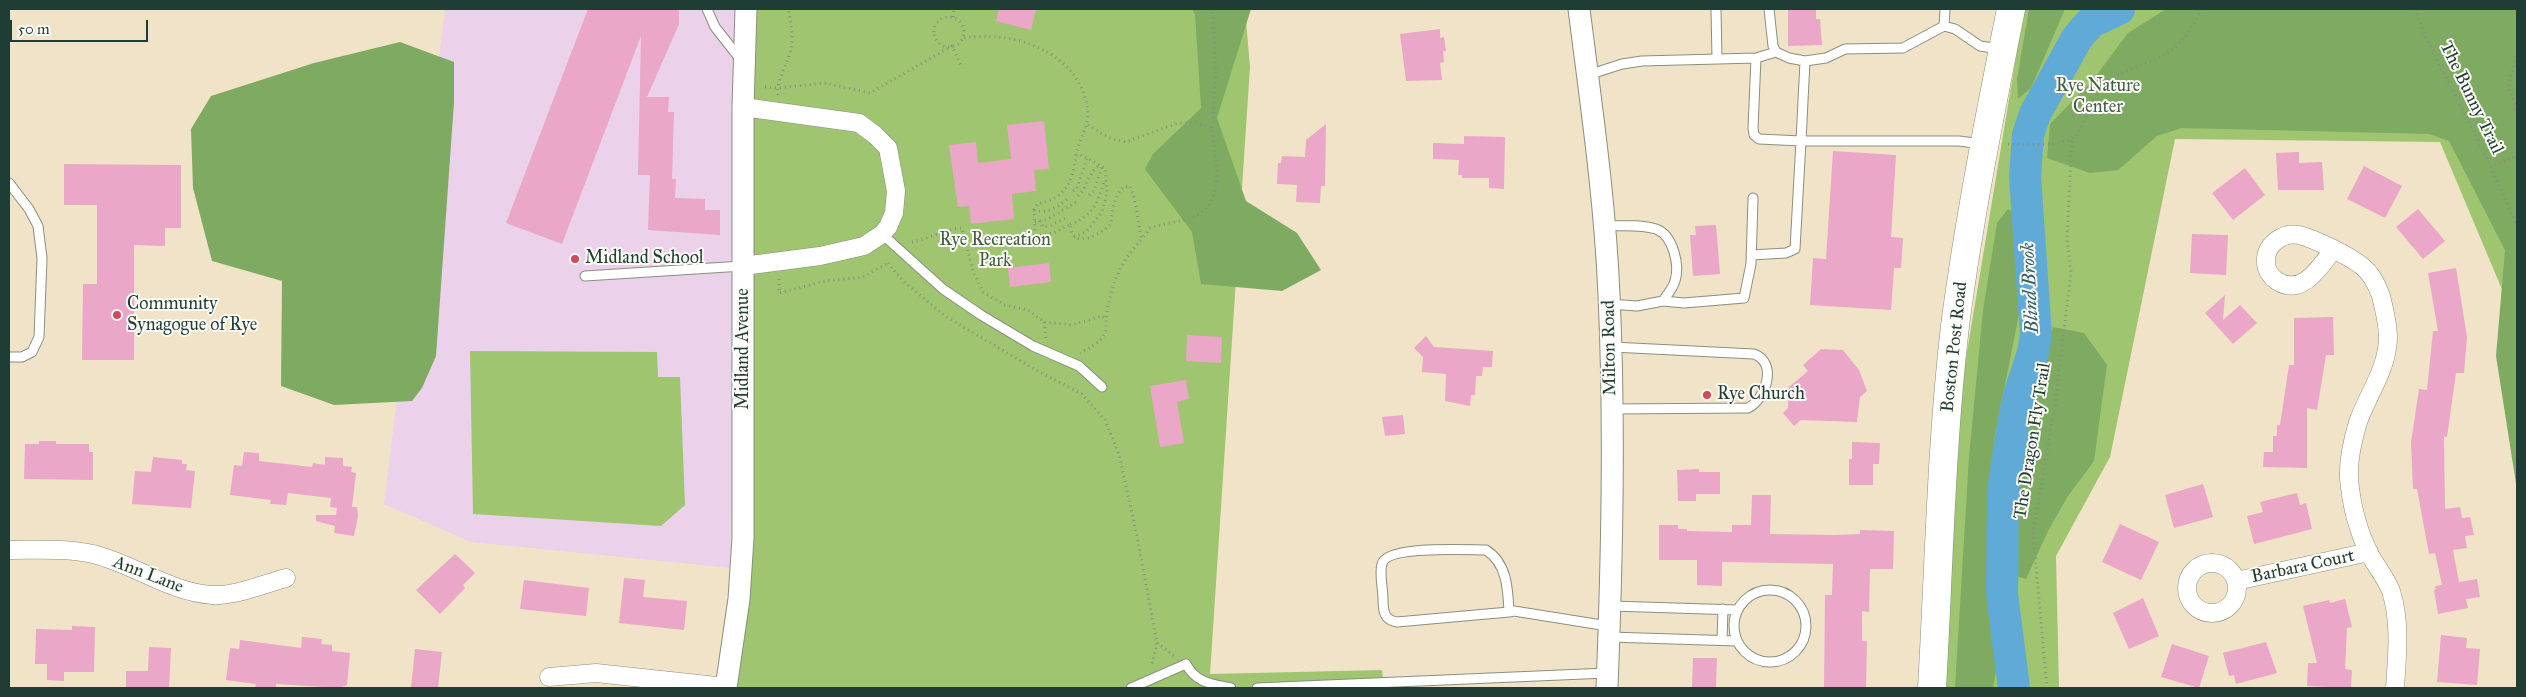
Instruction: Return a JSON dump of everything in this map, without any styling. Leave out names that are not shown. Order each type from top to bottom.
[{"type":"main road","name":"Boston Post Road","points":[[1932,688],[1951,363],[1965,256],[1997,145],[2003,50],[2011,9]]},
{"type":"street","name":"Midland Avenue","points":[[726,687],[739,599],[743,538],[743,106],[746,9]]},
{"type":"street","name":"Milton Road","points":[[1579,9],[1601,175],[1611,347],[1610,606],[1607,681]]},
{"type":"street","points":[[743,106],[859,123],[888,148],[896,191],[894,213],[882,234],[864,246],[820,256],[743,266]]},
{"type":"street","points":[[2333,250],[2363,267],[2373,278],[2380,294],[2387,330],[2385,358],[2358,422],[2349,477],[2352,502],[2369,552],[2390,588],[2396,607],[2398,630],[2395,688]]},
{"type":"street","name":"Ann Lane","points":[[9,550],[71,550],[94,554],[143,572],[180,590],[213,595],[286,578]]},
{"type":"street","name":"Barbara Court","points":[[2236,582],[2369,552]]},
{"type":"street","points":[[549,678],[596,673],[726,687]]},
{"type":"lane","points":[[707,9],[715,27],[745,65]]},
{"type":"lane","points":[[1769,9],[1773,46],[1776,52],[1789,58],[1805,61],[1826,58],[1845,49],[1903,48],[1944,26],[1956,29],[1980,46],[2003,50]]},
{"type":"lane","points":[[1944,26],[1945,9]]},
{"type":"lane","points":[[1716,10],[1717,58]]},
{"type":"lane","points":[[1588,75],[1622,64],[1642,61],[1756,58],[1776,52]]},
{"type":"lane","points":[[1756,58],[1754,135],[1759,139],[1801,141],[1959,141],[1997,145]]},
{"type":"lane","points":[[1751,255],[1786,253],[1795,249],[1805,61]]},
{"type":"lane","points":[[9,183],[29,209],[38,226],[42,258],[39,337],[32,352],[22,357],[9,357]]},
{"type":"lane","points":[[1609,304],[1638,306],[1663,301],[1684,303],[1744,298],[1751,255],[1753,198]]},
{"type":"lane","points":[[1604,226],[1638,226],[1657,230],[1667,238],[1677,265],[1675,282],[1663,301]]},
{"type":"lane","points":[[882,234],[943,289],[1033,346],[1079,366],[1102,387]]},
{"type":"lane","points":[[585,276],[743,266]]},
{"type":"lane","points":[[1611,347],[1754,354],[1762,357],[1766,363],[1767,380],[1760,400],[1748,408],[1612,408]]},
{"type":"lane","points":[[1509,612],[1507,584],[1500,563],[1486,550],[1404,552],[1387,556],[1382,563],[1383,607],[1385,616],[1390,621],[1397,622],[1509,612],[1609,632],[1737,641]]},
{"type":"lane","points":[[1772,590],[1783,592],[1801,608],[1805,618],[1806,630],[1802,642],[1795,652],[1785,659],[1774,662],[1761,662],[1750,657],[1741,649],[1733,626],[1738,610],[1749,596],[1760,591],[1772,590]]},
{"type":"lane","points":[[1610,606],[1738,610]]},
{"type":"lane","points":[[1722,640],[1723,610]]},
{"type":"lane","points":[[1131,688],[1186,664],[1191,674],[1202,682],[1231,688]]},
{"type":"lane","points":[[1257,688],[1607,681]]},
{"type":"path","points":[[780,103],[777,88],[791,51],[792,25],[788,9]]},
{"type":"path","points":[[953,17],[954,9]]},
{"type":"path","points":[[1076,356],[1101,342],[1107,330],[1106,319],[1114,279],[1126,256],[1150,228],[1196,216],[1209,204],[1217,182],[1212,128],[1216,67],[1212,9]]},
{"type":"path","name":"The Dragon Fly Trail","points":[[2047,688],[2033,533],[2055,406],[2071,272],[2067,238],[2072,138],[2079,131],[2091,101],[2101,86],[2115,76],[2167,54],[2180,45],[2189,35],[2201,9]]},
{"type":"path","name":"The Bunny Trail","points":[[2415,9],[2426,38],[2517,225]]},
{"type":"path","points":[[952,46],[941,45],[933,33],[939,20],[953,17],[958,19],[964,28],[963,38]]},
{"type":"path","points":[[766,87],[777,88],[824,83],[870,93],[963,38],[1002,36],[1033,44],[1063,62],[1080,86],[1088,106],[1088,125],[1077,153],[1075,168],[1068,185],[1054,201],[1037,204],[1034,210],[1037,221],[1036,236]]},
{"type":"path","points":[[952,46],[962,68]]},
{"type":"path","points":[[2517,56],[2508,86],[2517,109]]},
{"type":"path","points":[[1088,125],[1109,138],[1126,142],[1178,122],[1196,123],[1212,128]]},
{"type":"path","points":[[1997,145],[2046,143],[2072,138]]},
{"type":"path","points":[[966,245],[1036,236],[1054,232],[1084,219],[1100,197],[1107,171],[1077,153]]},
{"type":"path","points":[[2490,167],[2517,156]]},
{"type":"path","points":[[1073,191],[1077,188],[1087,159]]},
{"type":"path","points":[[1089,195],[1094,191],[1100,166]]},
{"type":"path","points":[[1078,196],[1084,191],[1089,173],[1100,166]]},
{"type":"path","points":[[1074,237],[1086,232],[1102,212],[1107,194],[1104,181]]},
{"type":"path","points":[[1074,237],[1082,240],[1106,229],[1111,224],[1118,192],[1123,187],[1130,186],[1134,194],[1134,205],[1142,239]]},
{"type":"path","points":[[1034,210],[1046,211],[1058,206],[1070,197]]},
{"type":"path","points":[[1037,221],[1064,211],[1076,202]]},
{"type":"path","points":[[1037,221],[1040,225],[1052,226],[1068,217]]},
{"type":"path","points":[[1070,224],[1074,237]]},
{"type":"path","points":[[912,242],[930,239],[956,228],[962,228],[973,271],[984,292],[1005,305],[1028,310],[1044,322],[1072,325],[1102,316],[1106,319]]},
{"type":"path","points":[[778,271],[779,293],[825,281],[864,277],[893,259]]},
{"type":"path","points":[[888,263],[903,281],[945,316],[1082,394],[1105,420],[1119,454],[1157,643],[1148,681]]},
{"type":"path","points":[[1059,382],[1063,376]]},
{"type":"shaded area","name":"Midland School","points":[[445,9],[738,9],[731,568],[471,542],[384,504]]},
{"type":"green space","name":"Rye Recreation Park","points":[[755,9],[1245,9],[1250,67],[1210,674],[1382,670],[1384,688],[735,688]]},
{"type":"green space","points":[[1192,9],[1251,9],[1217,118],[1246,201],[1297,233],[1321,270],[1282,291],[1201,284],[1192,232],[1145,169],[1153,154],[1201,108],[1195,14]]},
{"type":"green space","name":"Rye Nature Center","points":[[2024,9],[2517,9],[2517,325],[2440,142],[2175,139],[2110,457],[2056,556],[2059,688],[1943,688],[1962,382]]},
{"type":"green space","points":[[2029,9],[2065,9],[2031,88],[2018,99],[2017,79]]},
{"type":"green space","points":[[2166,9],[2517,9],[2517,490],[2496,356],[2505,250],[2449,141],[2429,134],[2182,128],[2157,136],[2118,170],[2090,173],[2047,158],[2050,124],[2093,80],[2128,33]]},
{"type":"green space","points":[[400,42],[454,62],[454,102],[436,356],[422,388],[412,401],[334,405],[281,386],[282,281],[212,261],[193,188],[191,129],[211,96],[314,63]]},
{"type":"green space","points":[[2008,209],[2016,214],[2022,245],[2023,294],[1995,435],[1990,478],[1988,541],[1999,655],[1993,688],[1955,688],[1969,457],[1983,310],[1997,223]]},
{"type":"green space","points":[[2053,327],[2084,333],[2107,365],[2094,461],[2068,496],[2049,529],[2026,579],[2016,576],[2014,565],[2018,479],[2028,422]]},
{"type":"green space","points":[[470,351],[657,352],[658,377],[680,377],[685,505],[661,526],[473,514]]},
{"type":"building","name":"Midland School","points":[[588,9],[679,9],[679,24],[647,97],[669,97],[668,112],[674,112],[672,179],[676,179],[675,198],[705,199],[705,210],[720,210],[720,235],[648,230],[650,175],[638,175],[641,36],[562,244],[506,223]]},
{"type":"building","points":[[999,9],[1036,9],[1031,30],[996,21]]},
{"type":"building","points":[[1788,9],[1816,9],[1816,19],[1820,19],[1822,45],[1788,46]]},
{"type":"building","points":[[1440,29],[1440,38],[1444,37],[1446,51],[1443,51],[1444,62],[1440,63],[1442,80],[1406,81],[1400,34]]},
{"type":"building","points":[[1044,121],[1049,169],[1034,170],[1036,191],[1012,194],[1014,219],[971,224],[969,206],[958,207],[949,145],[976,142],[978,163],[1011,159],[1007,125]]},
{"type":"building","points":[[1326,124],[1325,186],[1321,186],[1320,203],[1296,202],[1297,185],[1277,184],[1278,163],[1281,163],[1282,156],[1305,157],[1306,140]]},
{"type":"building","points":[[1464,136],[1505,137],[1504,189],[1489,188],[1489,178],[1462,178],[1462,175],[1458,175],[1459,160],[1433,159],[1433,143],[1464,144]]},
{"type":"building","points":[[1833,151],[1896,155],[1891,237],[1903,238],[1901,268],[1894,268],[1891,310],[1810,305],[1813,258],[1826,259]]},
{"type":"building","points":[[2299,152],[2299,163],[2322,162],[2324,190],[2278,190],[2276,153]]},
{"type":"building","points":[[64,164],[181,165],[181,228],[165,228],[165,246],[134,245],[134,360],[82,360],[83,284],[97,284],[97,205],[64,205]]},
{"type":"building","points":[[2364,166],[2402,186],[2385,218],[2347,199]]},
{"type":"building","points":[[2245,168],[2265,195],[2233,220],[2212,193]]},
{"type":"building","points":[[2418,209],[2445,241],[2423,259],[2396,227]]},
{"type":"building","points":[[1716,225],[1720,274],[1693,276],[1690,235],[1696,235],[1695,226]]},
{"type":"building","points":[[2192,234],[2228,235],[2226,275],[2190,273]]},
{"type":"building","points":[[1049,263],[1051,282],[1010,287],[1008,268]]},
{"type":"building","points":[[2456,268],[2467,337],[2464,373],[2456,373],[2447,437],[2444,437],[2445,509],[2460,507],[2462,518],[2470,517],[2474,535],[2465,536],[2467,548],[2453,550],[2459,582],[2477,579],[2480,597],[2466,599],[2468,608],[2438,614],[2434,590],[2436,589],[2435,586],[2442,585],[2435,553],[2429,554],[2417,489],[2413,489],[2411,442],[2419,389],[2427,390],[2433,331],[2438,331],[2428,273]]},
{"type":"building","points":[[2225,295],[2223,320],[2240,305],[2257,323],[2233,344],[2205,313]]},
{"type":"building","points":[[2333,317],[2334,355],[2326,355],[2317,410],[2307,408],[2307,468],[2263,467],[2264,452],[2273,452],[2273,436],[2277,436],[2277,425],[2280,425],[2289,365],[2294,365],[2294,318]]},
{"type":"building","points":[[1187,335],[1222,337],[1221,363],[1186,361]]},
{"type":"building","points":[[1426,336],[1434,347],[1493,351],[1492,367],[1483,367],[1482,376],[1476,376],[1475,395],[1471,395],[1470,406],[1445,401],[1446,374],[1422,372],[1423,357],[1414,348]]},
{"type":"building","points":[[1821,349],[1843,350],[1859,370],[1867,391],[1860,397],[1857,422],[1801,420],[1794,426],[1783,413],[1788,408],[1789,387],[1808,371],[1803,365]]},
{"type":"building","points":[[1186,380],[1189,399],[1177,402],[1184,443],[1160,447],[1150,386]]},
{"type":"building","points":[[1403,415],[1405,434],[1385,436],[1382,417]]},
{"type":"building","points":[[39,441],[56,441],[56,444],[89,444],[89,452],[93,452],[93,480],[24,479],[25,444],[39,444]]},
{"type":"building","points":[[1852,442],[1880,443],[1879,464],[1873,464],[1873,485],[1849,485],[1849,459],[1852,459]]},
{"type":"building","points":[[244,452],[259,453],[259,461],[312,467],[313,463],[325,465],[325,457],[343,458],[343,466],[352,467],[351,472],[356,473],[352,507],[357,507],[358,516],[354,536],[334,533],[335,526],[316,521],[316,515],[336,515],[337,508],[330,507],[331,498],[288,493],[286,505],[270,504],[271,500],[230,495],[234,465],[242,466]]},
{"type":"building","points":[[153,457],[182,460],[182,464],[187,464],[186,470],[195,471],[191,508],[132,504],[135,471],[151,472]]},
{"type":"building","points":[[1699,469],[1699,472],[1720,472],[1720,494],[1696,494],[1696,501],[1678,501],[1677,470]]},
{"type":"building","points":[[2203,484],[2213,517],[2174,528],[2165,495]]},
{"type":"building","points":[[2297,493],[2300,505],[2306,503],[2312,529],[2254,544],[2247,516],[2263,512],[2260,502]]},
{"type":"building","points":[[1752,495],[1771,495],[1770,534],[1835,535],[1860,534],[1860,530],[1894,531],[1893,569],[1870,569],[1869,612],[1862,611],[1862,641],[1867,641],[1866,688],[1824,688],[1825,595],[1832,595],[1833,564],[1722,562],[1722,586],[1697,585],[1697,560],[1659,560],[1659,525],[1678,525],[1678,529],[1687,529],[1687,531],[1732,532],[1732,525],[1751,525]]},
{"type":"building","points":[[2120,524],[2159,542],[2141,580],[2102,562]]},
{"type":"building","points":[[455,554],[475,573],[463,585],[465,588],[440,614],[416,590]]},
{"type":"building","points":[[624,578],[645,580],[643,597],[687,601],[684,630],[619,623]]},
{"type":"building","points":[[524,580],[589,588],[586,616],[520,609]]},
{"type":"building","points":[[2143,598],[2159,636],[2129,649],[2113,613]]},
{"type":"building","points":[[2345,599],[2352,627],[2347,628],[2345,669],[2352,670],[2351,688],[2307,686],[2308,663],[2317,663],[2303,606],[2329,600],[2330,603]]},
{"type":"building","points":[[72,626],[95,627],[94,672],[64,672],[64,681],[47,680],[47,664],[35,664],[36,629],[72,630]]},
{"type":"building","points":[[2441,635],[2467,638],[2466,648],[2480,649],[2477,685],[2437,682]]},
{"type":"building","points":[[302,637],[322,639],[321,644],[332,645],[332,651],[350,653],[347,685],[339,688],[276,684],[276,688],[255,688],[256,684],[226,680],[230,648],[239,649],[240,640],[301,648]]},
{"type":"building","points":[[2266,642],[2277,673],[2236,684],[2234,675],[2229,676],[2223,653]]},
{"type":"building","points":[[2172,644],[2209,656],[2199,688],[2161,677]]},
{"type":"building","points":[[149,647],[171,648],[169,688],[126,688],[126,671],[148,671]]},
{"type":"building","points":[[415,649],[442,652],[438,688],[411,688]]},
{"type":"building","points":[[1693,658],[1717,658],[1716,688],[1692,688]]},
{"type":"waterway","name":"Blind Brook","points":[[2014,688],[2002,594],[2003,491],[2013,425],[2020,392],[2033,353],[2036,335],[2025,176],[2028,135],[2035,114],[2077,38],[2091,22],[2119,9]]},
{"type":"place","name":"Midland School","points":[[575,259]]},
{"type":"place","name":"Community Synagogue of Rye","points":[[117,315]]},
{"type":"place","name":"Rye Church","points":[[1707,395]]}]
